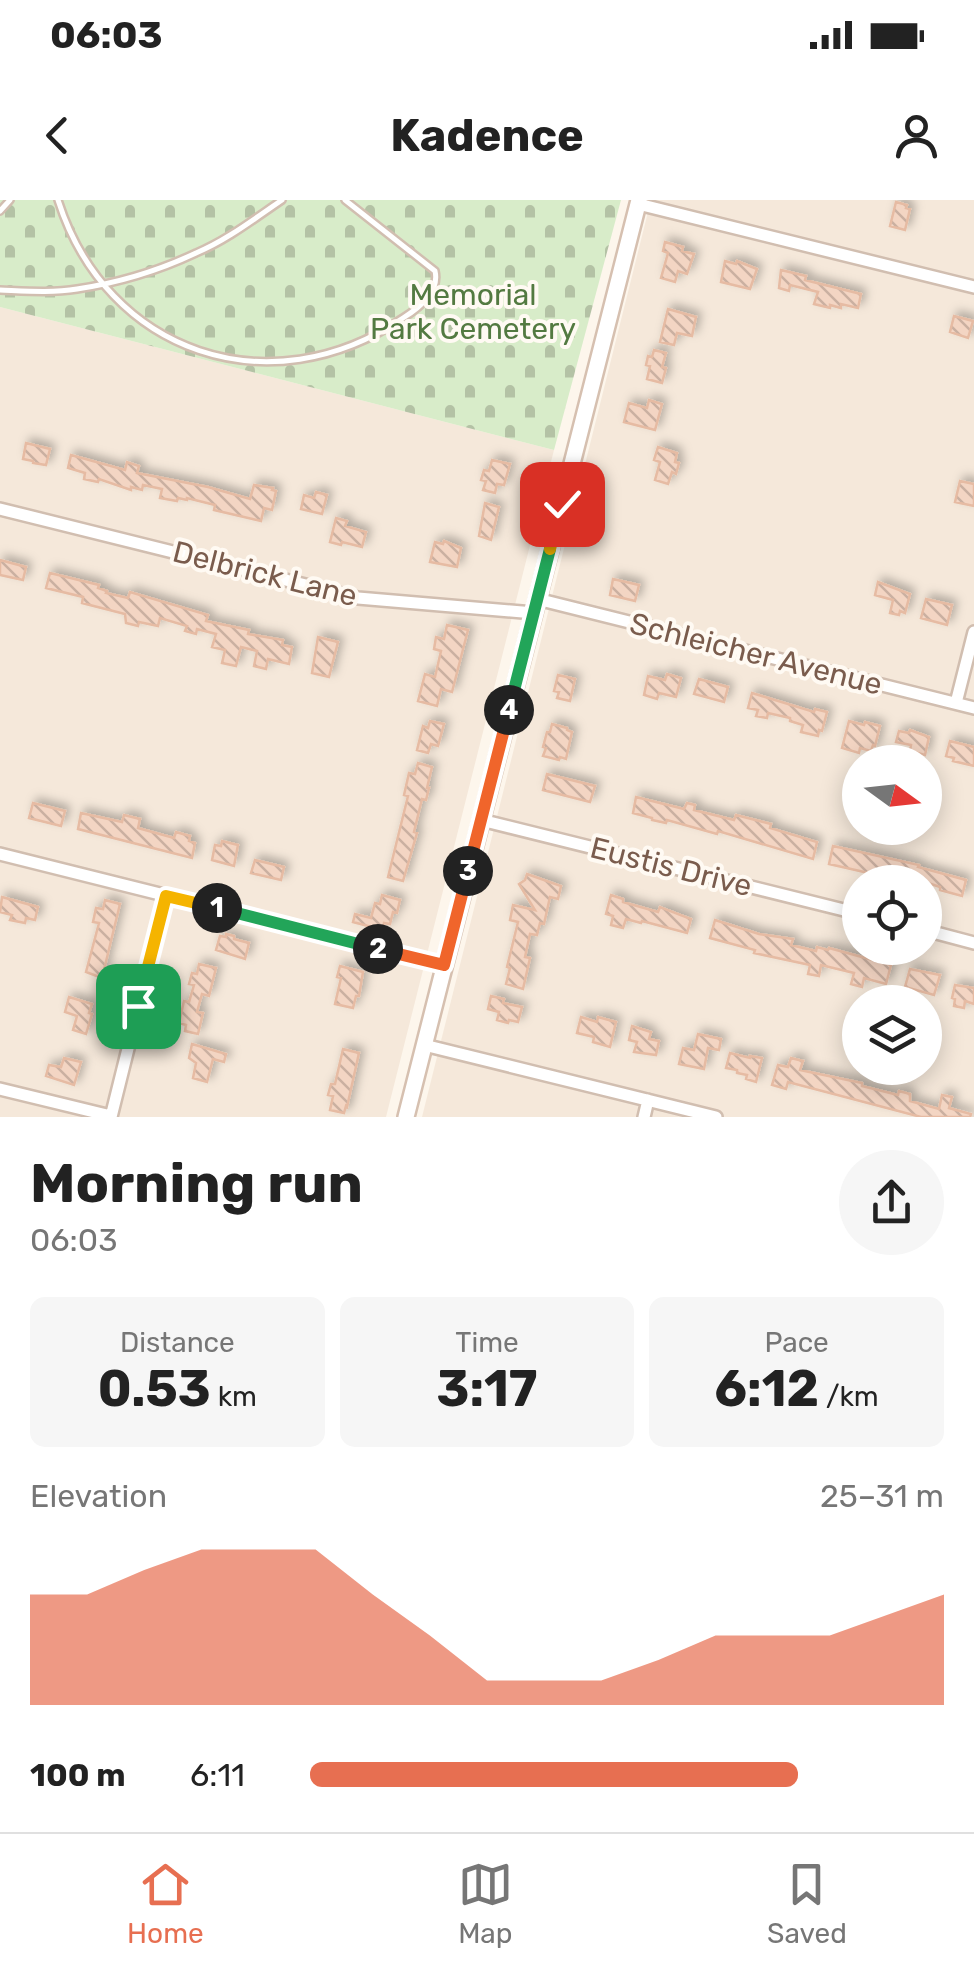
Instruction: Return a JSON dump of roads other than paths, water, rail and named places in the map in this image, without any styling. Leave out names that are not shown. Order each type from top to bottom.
[{"type":"main road","points":[[406,1117],[638,202]]},
{"type":"street","points":[[638,202],[974,287]]},
{"type":"street","name":"Delbrick Lane","points":[[0,508],[358,598],[536,606]]},
{"type":"street","name":"Schleicher Avenue","points":[[536,606],[974,708]]},
{"type":"street","points":[[956,703],[974,632]]},
{"type":"street","name":"Eustis Drive","points":[[481,820],[842,910]]},
{"type":"street","points":[[0,854],[444,965]]},
{"type":"street","points":[[0,1088],[111,1117],[166,896]]},
{"type":"street","points":[[942,935],[974,943]]},
{"type":"street","points":[[424,1045],[716,1117]]},
{"type":"street","points":[[644,1117],[648,1100]]},
{"type":"lane","points":[[0,211],[10,200]]},
{"type":"lane","points":[[58,200],[80,251],[102,283],[138,320],[184,344],[216,355],[286,362],[350,348],[380,334],[430,295],[437,279],[435,271],[345,200]]},
{"type":"lane","points":[[0,290],[76,289],[151,270],[196,254],[282,200]]},
{"type":"park label","name":"Memorial Park Cemetery","points":[[473,312]]}]
